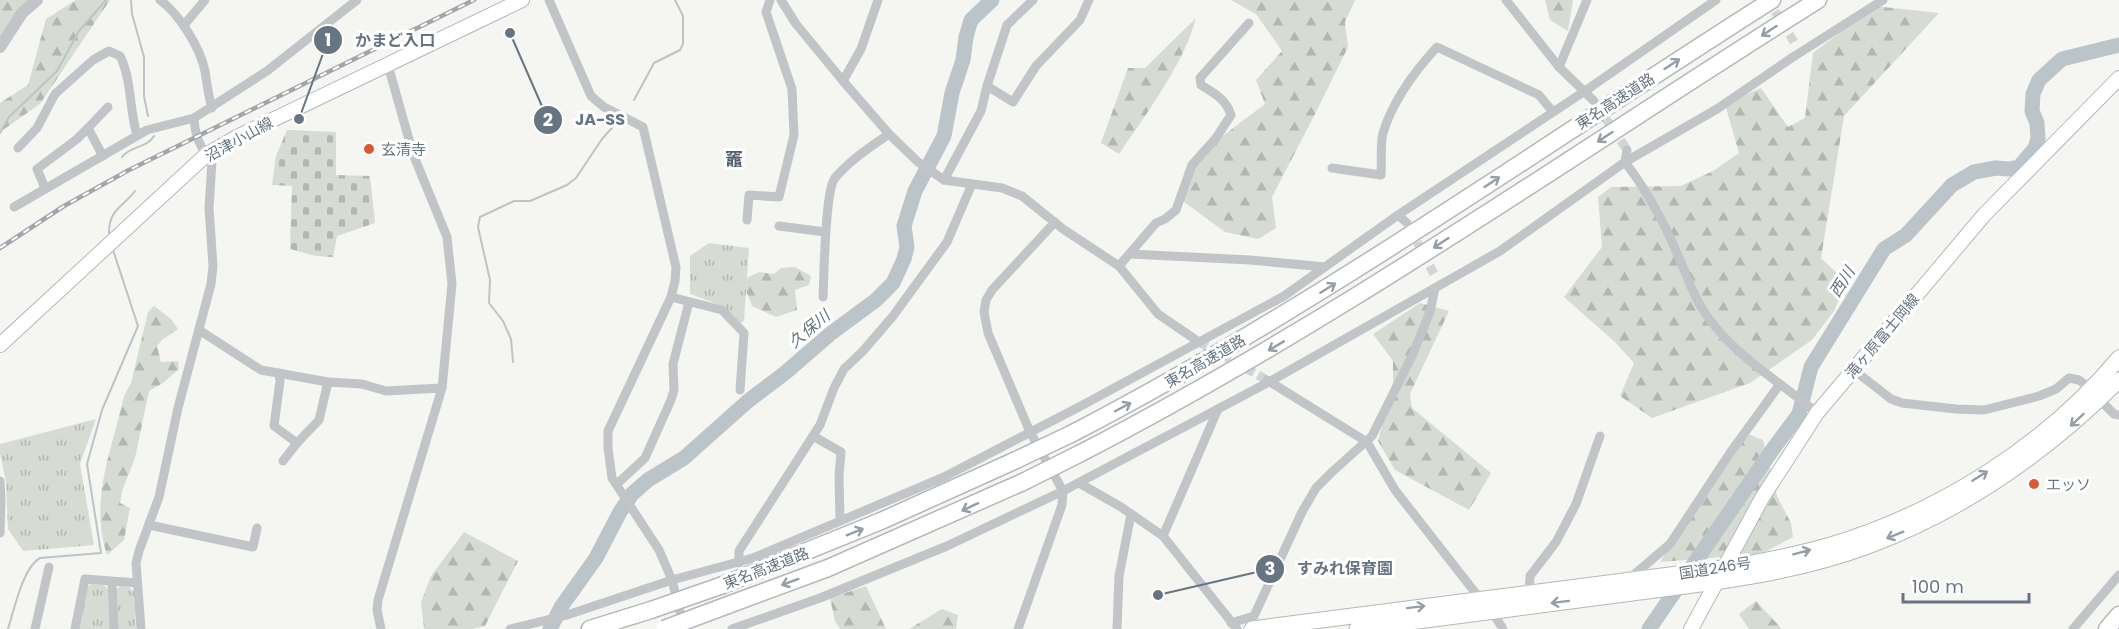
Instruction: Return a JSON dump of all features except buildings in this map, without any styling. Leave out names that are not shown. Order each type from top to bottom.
[{"type":"highway","name":"東名高速道路","points":[[590,629],[723,585],[892,517],[1071,434],[1189,371],[1323,291],[1772,0]]},
{"type":"highway","name":"東名高速道路","points":[[664,629],[849,560],[1023,482],[1172,405],[1334,311],[1818,0]]},
{"type":"highway","name":"国道246号","points":[[2095,394],[2119,358]]},
{"type":"highway","name":"国道246号","points":[[1357,629],[1406,626],[1648,584],[1715,576],[1831,544],[1907,517],[1945,498],[2006,460],[2095,394],[2119,380]]},
{"type":"highway","name":"国道246号","points":[[1252,629],[1627,581],[1648,584]]},
{"type":"highway","points":[[2107,629],[2119,615]]},
{"type":"main road","name":"沼津小山線","points":[[0,345],[206,155],[237,137],[522,0]]},
{"type":"main road","name":"滝ヶ原富士岡線","points":[[1690,629],[1715,576],[1813,410],[1854,370],[1984,215],[2119,78]]},
{"type":"street","points":[[0,47],[22,13],[37,0]]},
{"type":"street","points":[[160,0],[172,9],[184,25],[204,69],[212,108]]},
{"type":"street","points":[[184,25],[205,0]]},
{"type":"street","points":[[14,207],[147,130],[194,118],[212,108],[267,71],[357,0]]},
{"type":"street","points":[[549,0],[591,96],[604,107],[643,127],[676,267],[671,297],[608,431],[612,478],[659,550],[672,580],[684,629]]},
{"type":"street","points":[[747,220],[749,195],[779,197],[794,135],[792,89],[766,12],[770,0]]},
{"type":"street","points":[[781,0],[796,24],[843,81],[889,134],[918,162],[944,180],[1013,191],[1119,266],[1158,314],[1199,342]]},
{"type":"street","points":[[843,81],[861,49],[878,0]]},
{"type":"street","points":[[944,180],[981,111],[1007,25],[1033,0]]},
{"type":"street","points":[[987,86],[1014,102],[1036,66],[1080,20],[1089,0]]},
{"type":"street","points":[[1506,0],[1559,67],[1594,101]]},
{"type":"street","points":[[1559,67],[1587,0]]},
{"type":"street","points":[[510,629],[567,615],[672,580],[739,563],[944,477],[1284,296],[1398,215],[1554,112],[1716,0]]},
{"type":"street","points":[[732,629],[820,598],[947,546],[1064,491],[1218,409],[1437,283],[1500,251],[1625,162],[1717,109],[1800,52],[1883,0]]},
{"type":"street","points":[[1119,266],[1156,223],[1166,219],[1176,210],[1192,165],[1216,138],[1231,115],[1220,97],[1201,85],[1200,78],[1250,23]]},
{"type":"street","points":[[1794,42],[1800,52]]},
{"type":"street","points":[[1332,168],[1381,175],[1383,135],[1394,105],[1419,67],[1437,47],[1539,95],[1554,112]]},
{"type":"street","points":[[18,148],[37,128],[55,94],[93,60],[109,51],[120,56],[126,68],[132,118],[137,135]]},
{"type":"street","points":[[381,629],[377,610],[378,600],[442,388],[452,284],[447,237],[413,154],[388,65]]},
{"type":"street","points":[[45,188],[36,170],[77,140],[108,106]]},
{"type":"street","points":[[141,629],[136,563],[159,497],[178,408],[211,284],[213,266],[209,208],[212,161],[200,148],[194,118]]},
{"type":"street","points":[[88,128],[103,156]]},
{"type":"street","points":[[823,297],[825,232],[833,179],[861,153],[889,134]]},
{"type":"street","points":[[1625,162],[1628,150]]},
{"type":"street","points":[[1625,162],[1645,188],[1699,304],[1731,346],[1813,410]]},
{"type":"street","points":[[739,563],[739,551],[820,425],[844,369],[893,316],[946,242],[972,184]]},
{"type":"street","points":[[1398,215],[1407,223]]},
{"type":"street","points":[[1018,629],[1062,505],[1064,491],[1030,432],[988,333],[984,312],[986,300],[992,290],[1055,222]]},
{"type":"street","points":[[779,226],[825,232]]},
{"type":"street","points":[[1130,254],[1250,260],[1325,267]]},
{"type":"street","points":[[1079,483],[1163,536],[1234,626],[1254,616],[1302,512],[1316,488],[1372,436],[1412,356],[1430,312],[1437,283]]},
{"type":"street","points":[[671,297],[722,310],[744,333],[740,390]]},
{"type":"street","points":[[617,484],[645,458],[671,400],[674,390],[673,364],[689,302]]},
{"type":"street","points":[[199,330],[255,368],[328,382],[362,384],[386,391],[442,388]]},
{"type":"street","points":[[1854,370],[1890,399],[1902,404],[1956,409],[1984,410],[2021,401],[2056,389],[2069,378],[2079,380],[2114,414],[2119,415]]},
{"type":"street","points":[[279,373],[274,426],[297,442]]},
{"type":"street","points":[[1267,380],[1367,442],[1395,490],[1480,600],[1493,611],[1503,629]]},
{"type":"street","points":[[282,461],[319,420],[328,382]]},
{"type":"street","points":[[1627,581],[1670,544],[1730,453],[1783,386]]},
{"type":"street","points":[[1163,536],[1218,409]]},
{"type":"street","points":[[813,436],[841,452],[840,520]]},
{"type":"street","points":[[1529,594],[1530,576],[1556,542],[1576,504],[1600,436]]},
{"type":"street","points":[[0,481],[0,532]]},
{"type":"street","points":[[1117,629],[1119,576],[1131,514]]},
{"type":"street","points":[[149,525],[253,547],[257,528]]},
{"type":"street","points":[[35,629],[49,567]]},
{"type":"street","points":[[2073,629],[2119,575]]},
{"type":"street","points":[[75,629],[85,579],[138,583]]},
{"type":"street","points":[[112,582],[114,629]]},
{"type":"green space","points":[[0,0],[29,0],[0,37]]},
{"type":"green space","points":[[76,0],[110,0],[40,104],[0,132],[0,103],[28,85],[46,19]]},
{"type":"green space","points":[[1231,0],[1355,0],[1345,22],[1348,47],[1272,197],[1276,228],[1258,239],[1225,232],[1184,202],[1184,172],[1208,147],[1265,104],[1256,80],[1282,51],[1256,14]]},
{"type":"green space","points":[[1545,0],[1573,0],[1568,31],[1550,20]]},
{"type":"green space","points":[[1874,6],[1939,13],[1844,116],[1821,258],[1839,275],[1843,290],[1834,311],[1812,340],[1750,383],[1652,418],[1620,396],[1634,363],[1616,343],[1564,297],[1602,247],[1598,197],[1611,187],[1681,186],[1713,171],[1739,153],[1725,104],[1761,88],[1788,127],[1805,118],[1813,53]]},
{"type":"green space","points":[[1196,18],[1191,35],[1174,70],[1119,154],[1101,143],[1128,68],[1145,68]]},
{"type":"green space","points":[[287,130],[336,132],[336,175],[370,176],[375,223],[337,236],[333,257],[316,256],[290,249],[292,186],[272,185],[276,156]]},
{"type":"green space","points":[[709,243],[749,248],[744,321],[738,323],[725,307],[690,294],[690,256]]},
{"type":"green space","points":[[795,267],[811,276],[809,285],[795,290],[797,310],[776,317],[752,306],[745,288],[747,278],[759,272],[774,274],[781,268]]},
{"type":"green space","points":[[1420,303],[1449,311],[1410,394],[1412,408],[1491,473],[1469,510],[1395,470],[1378,441],[1393,384],[1393,361],[1373,334]]},
{"type":"green space","points":[[154,306],[171,319],[178,329],[157,346],[161,362],[178,361],[179,369],[163,383],[149,391],[135,458],[122,491],[120,503],[130,508],[124,540],[107,555],[100,515],[104,475],[124,396],[131,383],[148,312]]},
{"type":"green space","points":[[96,419],[80,464],[94,545],[23,551],[8,529],[6,482],[0,444]]},
{"type":"green space","points":[[1741,431],[1763,440],[1777,496],[1791,523],[1793,537],[1761,554],[1660,562]]},
{"type":"green space","points":[[464,532],[518,561],[485,626],[472,629],[424,629],[421,602],[431,576]]},
{"type":"green space","points":[[91,584],[104,585],[108,589],[110,629],[79,629],[87,588]]},
{"type":"green space","points":[[120,586],[129,587],[134,592],[136,629],[118,629],[116,590]]},
{"type":"green space","points":[[866,586],[886,629],[840,629],[835,621],[830,598]]},
{"type":"green space","points":[[1756,601],[1782,629],[1749,629],[1739,614]]},
{"type":"green space","points":[[942,609],[958,615],[956,629],[909,629]]},
{"type":"waterway","points":[[0,133],[9,117],[57,71],[79,31],[106,0]]},
{"type":"waterway","points":[[131,0],[132,14],[144,57],[144,96],[148,116]]},
{"type":"waterway","points":[[634,100],[654,63],[680,50],[683,44],[683,16],[675,0]]},
{"type":"waterway","name":"久保川","points":[[550,629],[561,607],[596,558],[632,494],[648,480],[684,458],[748,401],[830,334],[876,300],[893,283],[907,247],[904,226],[915,191],[944,136],[952,93],[963,60],[971,20],[992,0]]},
{"type":"waterway","name":"西川","points":[[1649,629],[1799,414],[1811,367],[1884,249],[1906,235],[1952,185],[1974,172],[2019,167],[2035,148],[2038,139],[2037,123],[2032,111],[2033,94],[2039,80],[2062,59],[2119,45]]},
{"type":"waterway","points":[[513,362],[511,339],[503,321],[489,303],[490,280],[478,227],[480,217],[514,201],[530,201],[567,185],[576,178],[602,139],[619,120]]},
{"type":"waterway","points":[[122,157],[125,153],[147,143],[154,136]]},
{"type":"waterway","points":[[109,233],[114,213],[135,191]]},
{"type":"waterway","points":[[8,629],[24,579],[40,558],[101,553],[87,464],[102,410],[138,326],[113,250]]},
{"type":"tunnel","points":[[1768,0],[1794,42]]},
{"type":"tunnel","points":[[1598,107],[1627,150]]},
{"type":"tunnel","points":[[1411,230],[1435,276]]},
{"type":"tunnel","points":[[1199,342],[1265,379]]},
{"type":"railway","points":[[0,248],[64,206],[129,170],[474,0]]},
{"type":"place","name":"JA-SS","points":[[510,33]]},
{"type":"place","name":"かまど入口","points":[[299,119]]},
{"type":"place","name":"玄清寺","points":[[369,149]]},
{"type":"place","name":"エッソ","points":[[2034,484]]},
{"type":"place","name":"すみれ保育園","points":[[1158,595]]},
{"type":"district","name":"竈","points":[[734,159]]}]
